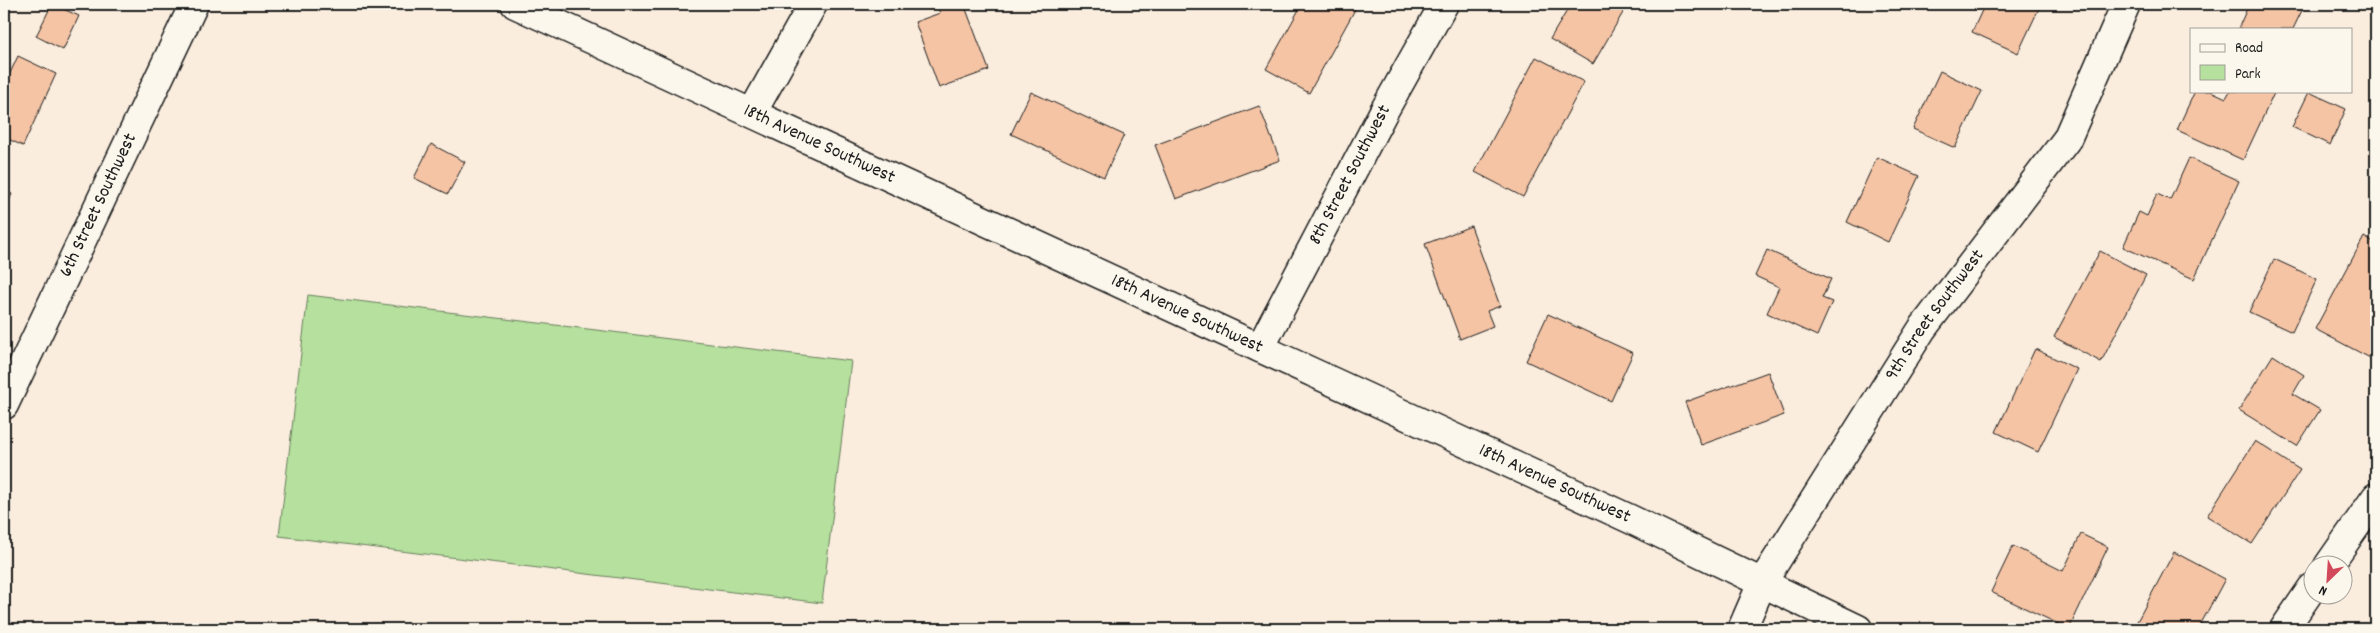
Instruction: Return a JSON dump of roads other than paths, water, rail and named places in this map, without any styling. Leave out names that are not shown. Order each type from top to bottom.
[{"type":"street","name":"6th Street Southwest","points":[[4,405],[194,4]]},
{"type":"street","name":"18th Avenue Southwest","points":[[515,4],[1630,519],[1858,629]]},
{"type":"street","points":[[752,113],[813,4]]},
{"type":"street","name":"8th Street Southwest","points":[[1260,348],[1384,111],[1444,4]]},
{"type":"street","name":"9th Street Southwest","points":[[1742,629],[1762,583],[1922,329],[2067,140],[2126,4]]},
{"type":"street","points":[[2335,556],[2376,497]]},
{"type":"street","points":[[2284,629],[2302,603]]}]
